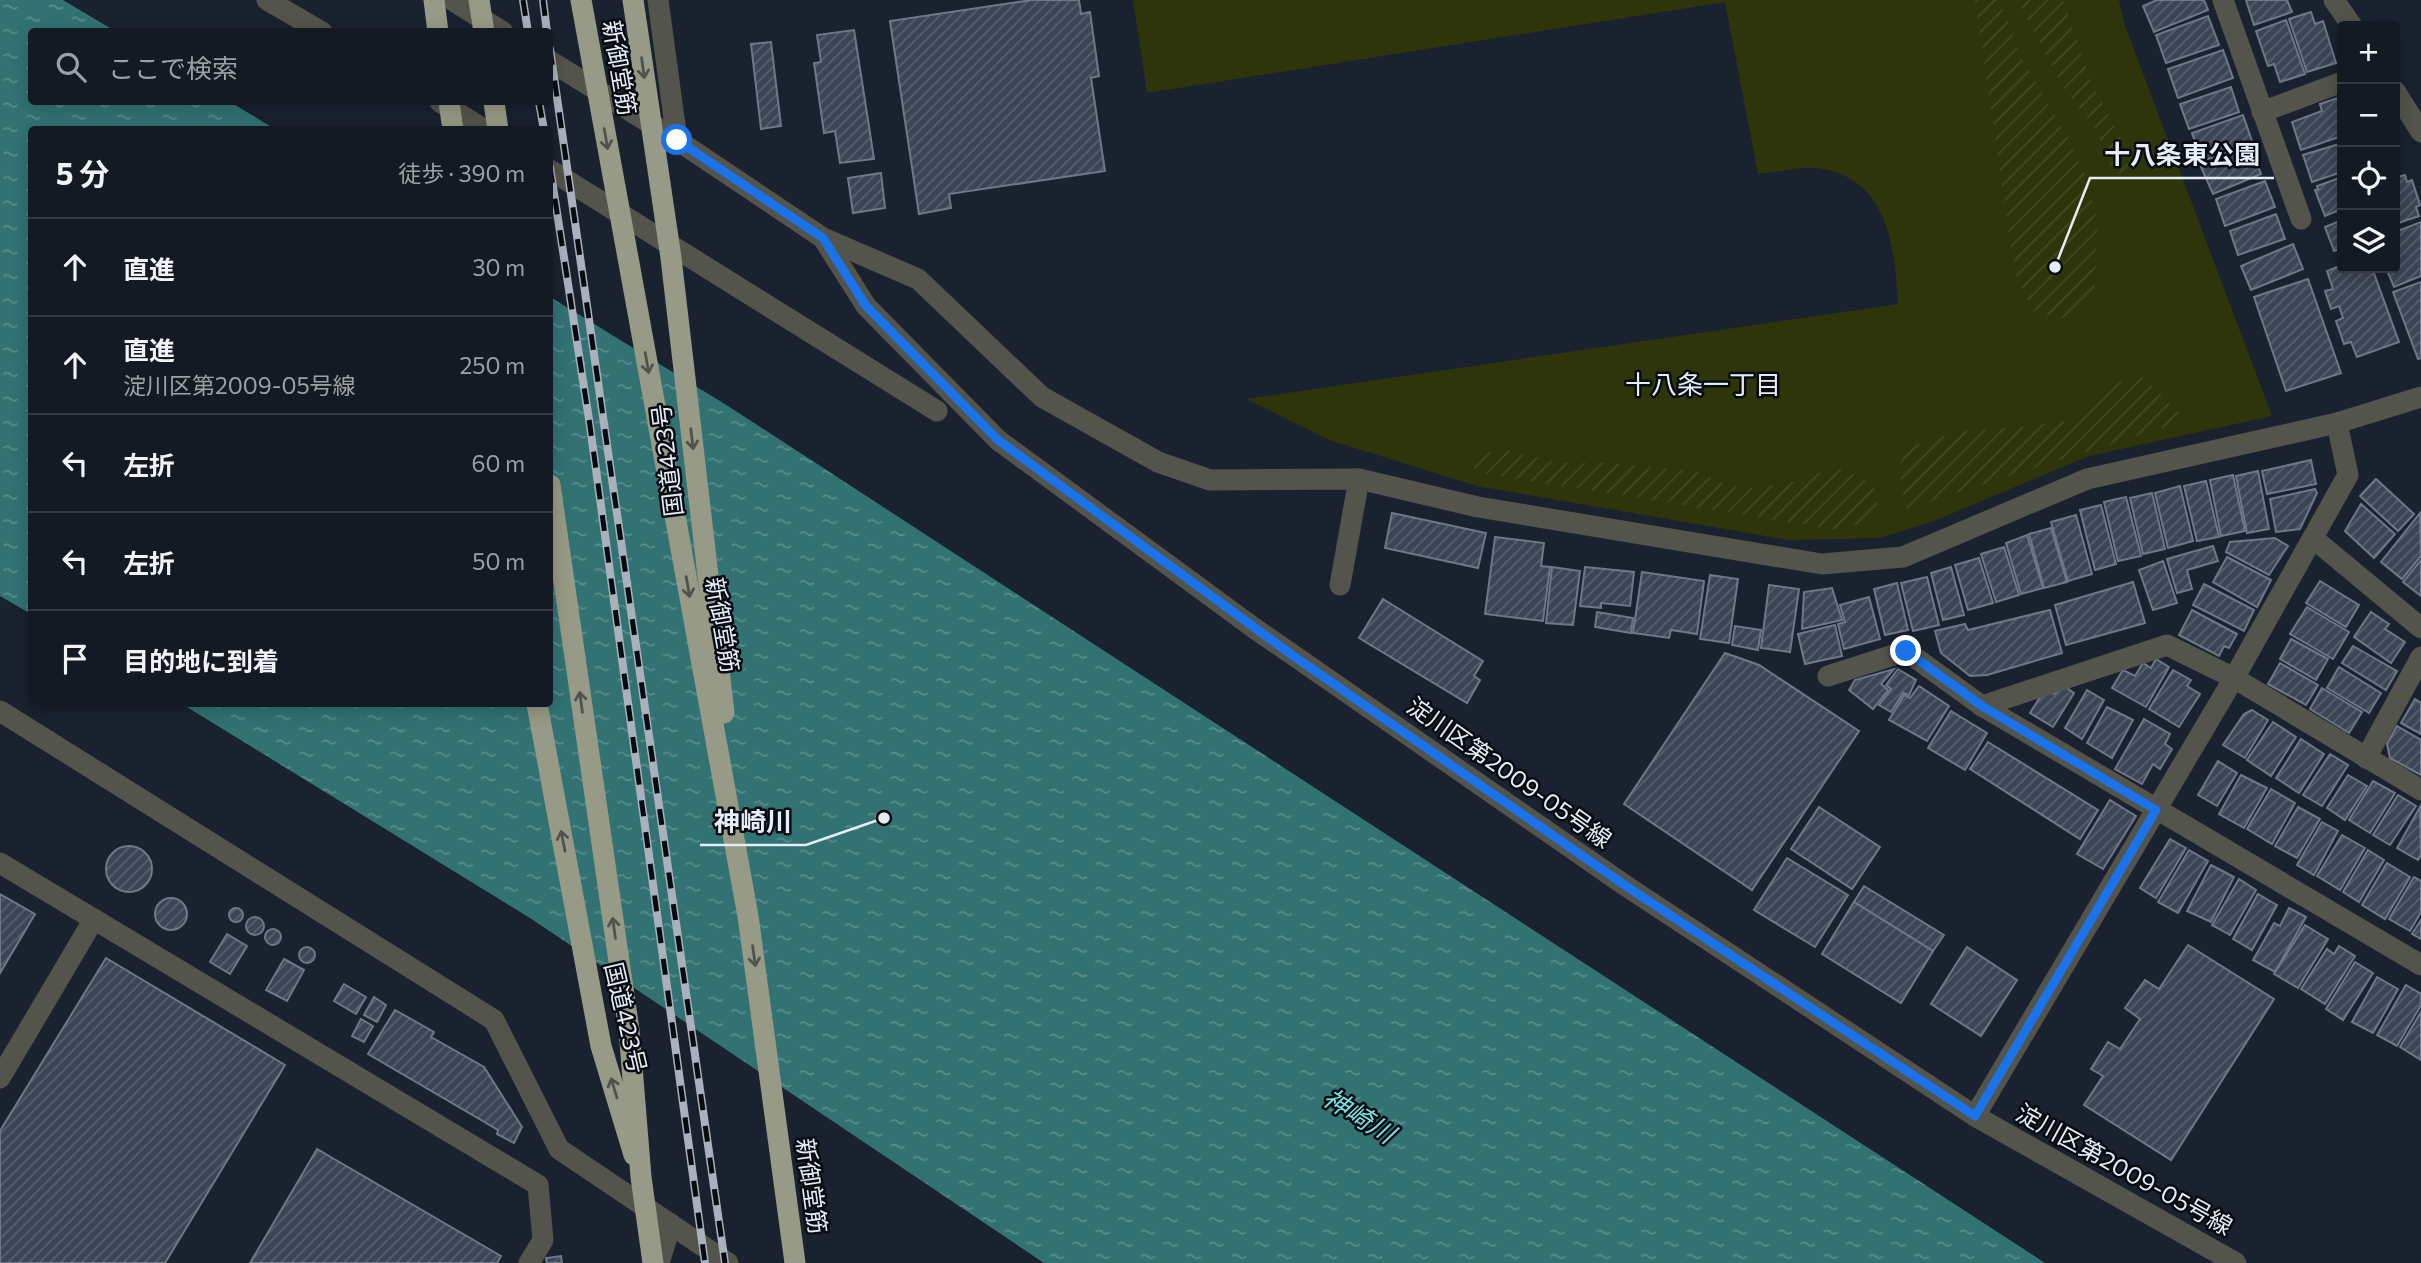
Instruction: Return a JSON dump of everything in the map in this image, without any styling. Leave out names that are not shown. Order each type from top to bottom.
[{"type":"highway","points":[[434,0],[438,28]]},
{"type":"highway","points":[[479,0],[483,28]]},
{"type":"highway","name":"新御堂筋","points":[[581,0],[748,916],[795,1263]]},
{"type":"highway","name":"国道423号","points":[[633,0],[671,258],[748,916]]},
{"type":"highway","points":[[449,105],[452,126]]},
{"type":"highway","points":[[494,105],[497,126]]},
{"type":"highway","points":[[553,506],[629,1030],[641,1177],[653,1263]]},
{"type":"highway","name":"国道423号","points":[[538,707],[601,1046],[641,1177]]},
{"type":"street","points":[[267,0],[316,28]]},
{"type":"street","points":[[453,0],[497,28]]},
{"type":"street","points":[[658,0],[677,140]]},
{"type":"street","points":[[2223,0],[2301,219]]},
{"type":"street","points":[[2334,0],[2349,21]]},
{"type":"street","points":[[553,63],[677,140],[823,238],[918,279],[1042,397],[1158,462],[1210,480],[1359,479],[1478,507],[1822,564],[1903,557],[2087,479],[2337,424],[2421,397]]},
{"type":"street","points":[[2262,112],[2337,84]]},
{"type":"street","points":[[2400,99],[2421,132]]},
{"type":"street","points":[[445,105],[479,126]]},
{"type":"street","points":[[553,172],[937,411]]},
{"type":"street","name":"淀川区第2009-05号線","points":[[823,238],[866,306],[998,440],[1292,655],[1615,879],[1975,1116],[2236,1263]]},
{"type":"street","points":[[1975,1116],[2234,678],[2348,475],[2337,424]]},
{"type":"street","points":[[1340,585],[1359,479]]},
{"type":"street","points":[[2314,539],[2421,628]]},
{"type":"street","points":[[1982,706],[2168,645],[2234,678],[2421,790]]},
{"type":"street","points":[[1828,677],[1906,651],[1982,706],[2421,965]]},
{"type":"street","points":[[2365,758],[2421,657]]},
{"type":"street","points":[[0,711],[494,1020],[559,1149],[728,1263]]},
{"type":"street","points":[[0,863],[538,1185],[543,1240],[529,1263]]},
{"type":"street","points":[[0,1078],[94,919]]},
{"type":"street","points":[[659,1263],[671,1224]]},
{"type":"shaded area","points":[[1133,0],[2119,0],[2124,23],[2272,416],[2089,456],[1934,521],[1879,538],[1788,540],[1477,486],[1329,440],[1246,399],[1898,304],[1894,261],[1884,220],[1875,202],[1862,187],[1845,176],[1816,168],[1758,174],[1725,2],[1147,93]]},
{"type":"shaded area","points":[[1975,0],[1998,0],[2020,55],[2067,136],[2085,174],[2098,223],[2094,293],[2082,308],[2060,319],[2032,310],[2015,274]]},
{"type":"shaded area","points":[[2017,0],[2063,0],[2092,84],[2123,142],[2132,165],[2126,176],[2111,170],[2096,129],[2064,89]]},
{"type":"shaded area","points":[[2142,376],[2187,420],[1906,509],[1899,472],[1903,449],[1963,430],[2015,428],[2070,420],[2107,385]]},
{"type":"shaded area","points":[[1501,449],[1560,463],[1606,463],[1696,471],[1731,486],[1757,488],[1794,482],[1835,467],[1861,477],[1877,491],[1877,518],[1838,530],[1476,472],[1469,458]]},
{"type":"water","points":[[0,0],[63,0],[110,28],[28,28],[28,105],[235,105],[270,126],[28,126],[28,612],[0,596]]},
{"type":"water","points":[[553,299],[728,406],[2045,1263],[1044,1263],[530,918],[187,707],[553,707]]},
{"type":"building","points":[[1032,0],[1079,0],[1081,14],[1090,12],[1099,76],[1091,78],[1105,171],[949,194],[951,208],[919,214],[890,21]]},
{"type":"building","points":[[2157,0],[2204,0],[2208,10],[2154,32],[2143,6]]},
{"type":"building","points":[[2246,0],[2287,0],[2292,12],[2254,25]]},
{"type":"building","points":[[2311,12],[2315,24],[2323,21],[2336,63],[2307,72],[2289,19]]},
{"type":"building","points":[[2208,16],[2219,45],[2166,63],[2156,35]]},
{"type":"building","points":[[2286,20],[2305,74],[2280,82],[2274,64],[2268,66],[2256,31]]},
{"type":"building","points":[[854,30],[874,159],[840,163],[835,131],[824,133],[814,63],[821,62],[817,35]]},
{"type":"building","points":[[771,42],[781,126],[761,129],[751,44]]},
{"type":"building","points":[[2223,50],[2233,78],[2178,98],[2168,69]]},
{"type":"building","points":[[2231,87],[2239,112],[2189,129],[2180,104]]},
{"type":"building","points":[[2337,98],[2337,138],[2301,150],[2292,122],[2322,111],[2320,104]]},
{"type":"building","points":[[2243,115],[2253,144],[2202,161],[2192,133]]},
{"type":"building","points":[[2337,145],[2337,174],[2312,182],[2303,155]]},
{"type":"building","points":[[2250,147],[2261,174],[2213,194],[2201,167]]},
{"type":"building","points":[[881,173],[885,208],[853,213],[848,178]]},
{"type":"building","points":[[2405,175],[2407,182],[2412,180],[2420,205],[2416,207],[2419,216],[2400,222],[2400,176]]},
{"type":"building","points":[[2337,179],[2337,211],[2325,216],[2315,190],[2318,189],[2317,186]]},
{"type":"building","points":[[2265,181],[2275,207],[2225,226],[2216,199]]},
{"type":"building","points":[[2276,214],[2285,239],[2238,255],[2230,231]]},
{"type":"building","points":[[2337,222],[2337,250],[2334,251],[2325,227]]},
{"type":"building","points":[[2421,222],[2421,276],[2394,287],[2388,273],[2400,273],[2400,230]]},
{"type":"building","points":[[2293,244],[2303,269],[2251,290],[2241,266]]},
{"type":"building","points":[[2337,267],[2337,273],[2374,273],[2399,342],[2357,357],[2351,342],[2344,344],[2336,321],[2343,318],[2339,306],[2331,309],[2325,291],[2333,289],[2327,271]]},
{"type":"building","points":[[2308,279],[2341,373],[2286,391],[2254,297]]},
{"type":"building","points":[[2421,282],[2421,358],[2418,359],[2393,292]]},
{"type":"building","points":[[2311,460],[2316,484],[2267,494],[2262,471]]},
{"type":"building","points":[[2258,471],[2269,529],[2247,533],[2236,476]]},
{"type":"building","points":[[2233,475],[2245,531],[2221,536],[2210,480]]},
{"type":"building","points":[[2376,479],[2414,514],[2398,531],[2360,496]]},
{"type":"building","points":[[2206,481],[2219,537],[2197,541],[2184,486]]},
{"type":"building","points":[[2180,486],[2193,541],[2168,548],[2155,493]]},
{"type":"building","points":[[2315,489],[2317,493],[2300,529],[2276,532],[2270,499]]},
{"type":"building","points":[[2152,493],[2165,549],[2143,554],[2130,498]]},
{"type":"building","points":[[2126,497],[2141,556],[2118,561],[2104,502]]},
{"type":"building","points":[[2361,504],[2395,534],[2374,558],[2345,531]]},
{"type":"building","points":[[2101,505],[2116,564],[2095,570],[2080,510]]},
{"type":"building","points":[[1392,513],[1486,533],[1478,568],[1385,548]]},
{"type":"building","points":[[2420,513],[2421,556],[2402,579],[2381,562]]},
{"type":"building","points":[[2076,515],[2092,574],[2068,581],[2051,522]]},
{"type":"building","points":[[2051,528],[2067,582],[2044,588],[2029,534]]},
{"type":"building","points":[[2027,535],[2043,588],[2021,594],[2006,543]]},
{"type":"building","points":[[1495,537],[1544,543],[1541,566],[1550,567],[1543,621],[1485,614]]},
{"type":"building","points":[[2275,538],[2288,546],[2269,575],[2226,552],[2230,542]]},
{"type":"building","points":[[2213,546],[2218,561],[2187,570],[2192,589],[2177,593],[2167,559]]},
{"type":"building","points":[[2004,547],[2019,595],[1996,602],[1981,554]]},
{"type":"building","points":[[2227,557],[2271,580],[2257,607],[2213,582]]},
{"type":"building","points":[[1979,558],[1993,603],[1968,610],[1955,565]]},
{"type":"building","points":[[2421,560],[2421,596],[2403,582]]},
{"type":"building","points":[[2163,561],[2177,603],[2153,610],[2139,570]]},
{"type":"building","points":[[1552,567],[1580,571],[1573,625],[1546,623]]},
{"type":"building","points":[[1585,567],[1634,572],[1630,606],[1601,603],[1601,608],[1580,606]]},
{"type":"building","points":[[1951,567],[1964,615],[1943,620],[1931,573]]},
{"type":"building","points":[[1642,572],[1704,581],[1697,634],[1671,630],[1669,638],[1633,633]]},
{"type":"building","points":[[1710,575],[1738,579],[1729,643],[1700,639]]},
{"type":"building","points":[[1927,577],[1939,625],[1913,631],[1901,583]]},
{"type":"building","points":[[2320,581],[2359,605],[2346,627],[2306,603]]},
{"type":"building","points":[[2133,582],[2145,623],[2066,645],[2055,605]]},
{"type":"building","points":[[1897,583],[1908,630],[1885,635],[1874,589]]},
{"type":"building","points":[[2204,584],[2254,610],[2244,631],[2193,605]]},
{"type":"building","points":[[1769,585],[1799,589],[1790,652],[1761,648]]},
{"type":"building","points":[[1832,588],[1842,620],[1802,629],[1804,592]]},
{"type":"building","points":[[1869,597],[1880,639],[1844,649],[1838,624],[1845,622],[1840,605]]},
{"type":"building","points":[[1383,599],[1483,661],[1474,676],[1480,680],[1467,703],[1359,638]]},
{"type":"building","points":[[2307,607],[2349,632],[2333,659],[2290,634]]},
{"type":"building","points":[[2050,610],[2062,653],[1987,675],[1970,676],[1941,653],[1935,631],[1965,624],[1968,630]]},
{"type":"building","points":[[2192,610],[2237,634],[2229,648],[2224,646],[2219,656],[2179,635]]},
{"type":"building","points":[[1597,612],[1633,618],[1631,633],[1595,627]]},
{"type":"building","points":[[2371,612],[2389,624],[2385,629],[2405,642],[2391,663],[2354,637]]},
{"type":"building","points":[[1835,625],[1842,656],[1805,664],[1798,634]]},
{"type":"building","points":[[1735,626],[1761,630],[1758,650],[1732,645]]},
{"type":"building","points":[[2291,639],[2328,659],[2316,680],[2280,659]]},
{"type":"building","points":[[2353,646],[2397,671],[2386,690],[2342,663]]},
{"type":"building","points":[[1725,653],[1759,665],[1859,731],[1752,890],[1624,804]]},
{"type":"building","points":[[2156,659],[2169,667],[2146,707],[2112,688],[2123,670],[2135,676],[2143,663],[2151,668]]},
{"type":"building","points":[[2280,663],[2318,685],[2306,705],[2268,684]]},
{"type":"building","points":[[2339,667],[2381,693],[2369,713],[2327,688]]},
{"type":"building","points":[[1894,669],[1881,684],[1888,690],[1873,709],[1849,690],[1855,680]]},
{"type":"building","points":[[1898,669],[1916,680],[1909,695],[1903,693],[1891,712],[1879,705],[1891,689],[1886,685]]},
{"type":"building","points":[[2173,670],[2191,680],[2187,686],[2200,694],[2179,727],[2149,709]]},
{"type":"building","points":[[1919,686],[1949,706],[1927,741],[1889,720],[1904,695],[1910,698]]},
{"type":"building","points":[[2064,686],[2074,693],[2053,727],[2030,713],[2045,689],[2054,694]]},
{"type":"building","points":[[2322,688],[2362,712],[2349,733],[2310,709]]},
{"type":"building","points":[[2087,690],[2104,700],[2082,739],[2065,728]]},
{"type":"building","points":[[2415,699],[2421,703],[2421,734],[2401,723]]},
{"type":"building","points":[[2107,707],[2133,720],[2112,758],[2087,743]]},
{"type":"building","points":[[2252,710],[2268,720],[2245,758],[2223,745],[2244,714]]},
{"type":"building","points":[[1951,711],[1987,733],[1965,770],[1928,748]]},
{"type":"building","points":[[2144,719],[2170,734],[2165,744],[2172,749],[2160,769],[2153,764],[2142,784],[2115,769]]},
{"type":"building","points":[[2273,722],[2296,737],[2271,776],[2247,760]]},
{"type":"building","points":[[2397,726],[2421,740],[2421,775],[2390,758],[2387,744]]},
{"type":"building","points":[[2301,739],[2324,754],[2299,793],[2276,778]]},
{"type":"building","points":[[1988,742],[2098,810],[2080,839],[1970,769]]},
{"type":"building","points":[[2330,754],[2348,765],[2322,806],[2303,795]]},
{"type":"building","points":[[2218,761],[2237,773],[2217,806],[2198,795]]},
{"type":"building","points":[[2241,775],[2267,788],[2244,828],[2219,814]]},
{"type":"building","points":[[2348,775],[2367,786],[2345,820],[2327,808]]},
{"type":"building","points":[[2373,781],[2395,793],[2370,833],[2349,820]]},
{"type":"building","points":[[2271,789],[2295,803],[2272,844],[2247,829]]},
{"type":"building","points":[[2398,795],[2416,806],[2390,845],[2373,835]]},
{"type":"building","points":[[2110,800],[2136,816],[2103,869],[2077,854]]},
{"type":"building","points":[[1819,807],[1880,847],[1852,889],[1791,849]]},
{"type":"building","points":[[2298,807],[2320,819],[2297,858],[2275,846]]},
{"type":"building","points":[[2420,807],[2421,855],[2418,860],[2397,848]]},
{"type":"building","points":[[2322,822],[2338,831],[2314,875],[2297,865]]},
{"type":"building","points":[[2342,835],[2365,848],[2340,890],[2317,876]]},
{"type":"building","points":[[2170,839],[2186,848],[2156,898],[2140,888]]},
{"type":"building","points":[[129,846],[145,853],[152,869],[145,885],[129,892],[113,885],[106,869],[113,853]]},
{"type":"building","points":[[2189,850],[2208,861],[2178,913],[2158,902]]},
{"type":"building","points":[[2368,850],[2384,860],[2359,902],[2343,892]]},
{"type":"building","points":[[1787,858],[1848,895],[1815,947],[1754,910]]},
{"type":"building","points":[[2387,863],[2410,877],[2385,919],[2362,905]]},
{"type":"building","points":[[2211,865],[2234,877],[2211,922],[2187,911]]},
{"type":"building","points":[[2414,877],[2421,881],[2421,912],[2410,931],[2389,919]]},
{"type":"building","points":[[2239,879],[2256,890],[2230,935],[2212,925]]},
{"type":"building","points":[[1864,886],[1944,935],[1933,951],[1854,902]]},
{"type":"building","points":[[0,894],[35,914],[0,973]]},
{"type":"building","points":[[2258,894],[2277,905],[2252,950],[2233,939]]},
{"type":"building","points":[[171,898],[182,903],[187,914],[182,925],[171,930],[160,925],[155,914],[160,903]]},
{"type":"building","points":[[1854,902],[1933,951],[1901,1003],[1822,954]]},
{"type":"building","points":[[233,908],[239,908],[243,915],[239,922],[233,922],[229,918],[229,912]]},
{"type":"building","points":[[2289,908],[2306,917],[2275,972],[2253,960],[2274,923],[2280,926]]},
{"type":"building","points":[[255,917],[261,920],[264,926],[261,932],[255,935],[249,932],[246,926],[249,920]]},
{"type":"building","points":[[2421,920],[2421,939],[2412,934]]},
{"type":"building","points":[[2305,925],[2328,939],[2298,988],[2274,974]]},
{"type":"building","points":[[273,929],[279,931],[279,943],[273,945],[267,943],[265,937],[267,931]]},
{"type":"building","points":[[227,934],[247,946],[230,974],[210,962]]},
{"type":"building","points":[[2188,945],[2274,999],[2171,1160],[2084,1105],[2103,1076],[2091,1069],[2108,1042],[2120,1049],[2140,1019],[2125,1008],[2145,980],[2159,989]]},
{"type":"building","points":[[2339,946],[2355,956],[2325,1004],[2301,989],[2327,949],[2334,954]]},
{"type":"building","points":[[304,947],[310,947],[315,955],[313,961],[304,963],[299,958],[299,952]]},
{"type":"building","points":[[1967,947],[2017,980],[1981,1036],[1931,1004]]},
{"type":"building","points":[[106,958],[285,1065],[165,1263],[0,1263],[0,1131]]},
{"type":"building","points":[[284,959],[304,970],[287,1001],[266,990]]},
{"type":"building","points":[[2355,962],[2373,973],[2343,1020],[2326,1009]]},
{"type":"building","points":[[2377,977],[2398,989],[2373,1033],[2352,1022]]},
{"type":"building","points":[[344,984],[366,997],[356,1014],[334,1001]]},
{"type":"building","points":[[2406,985],[2421,994],[2421,1005],[2397,1046],[2377,1035]]},
{"type":"building","points":[[374,997],[386,1005],[377,1022],[364,1015]]},
{"type":"building","points":[[395,1010],[434,1032],[431,1037],[484,1067],[522,1127],[514,1143],[497,1134],[498,1130],[368,1054]]},
{"type":"building","points":[[2421,1012],[2421,1060],[2400,1047]]},
{"type":"building","points":[[361,1019],[373,1026],[364,1042],[352,1036]]},
{"type":"building","points":[[317,1149],[501,1256],[497,1263],[250,1263]]},
{"type":"building","points":[[561,1256],[562,1263],[547,1263],[546,1258]]},
{"type":"railway","points":[[523,0],[527,28]]},
{"type":"railway","points":[[543,0],[546,28]]},
{"type":"railway","points":[[553,70],[725,1263]]},
{"type":"railway","points":[[540,105],[543,126]]},
{"type":"railway","points":[[553,186],[590,426],[705,1263]]},
{"type":"place","name":"十八条東公園","points":[[2055,267]]},
{"type":"place","name":"神崎川","points":[[884,818]]},
{"type":"district","name":"十八条一丁目","points":[[1703,385]]},
{"type":"route","points":[[677,140],[823,238],[866,306],[998,440],[1292,655],[1626,886],[1975,1116],[2156,810],[1982,706],[1906,651]]}]
